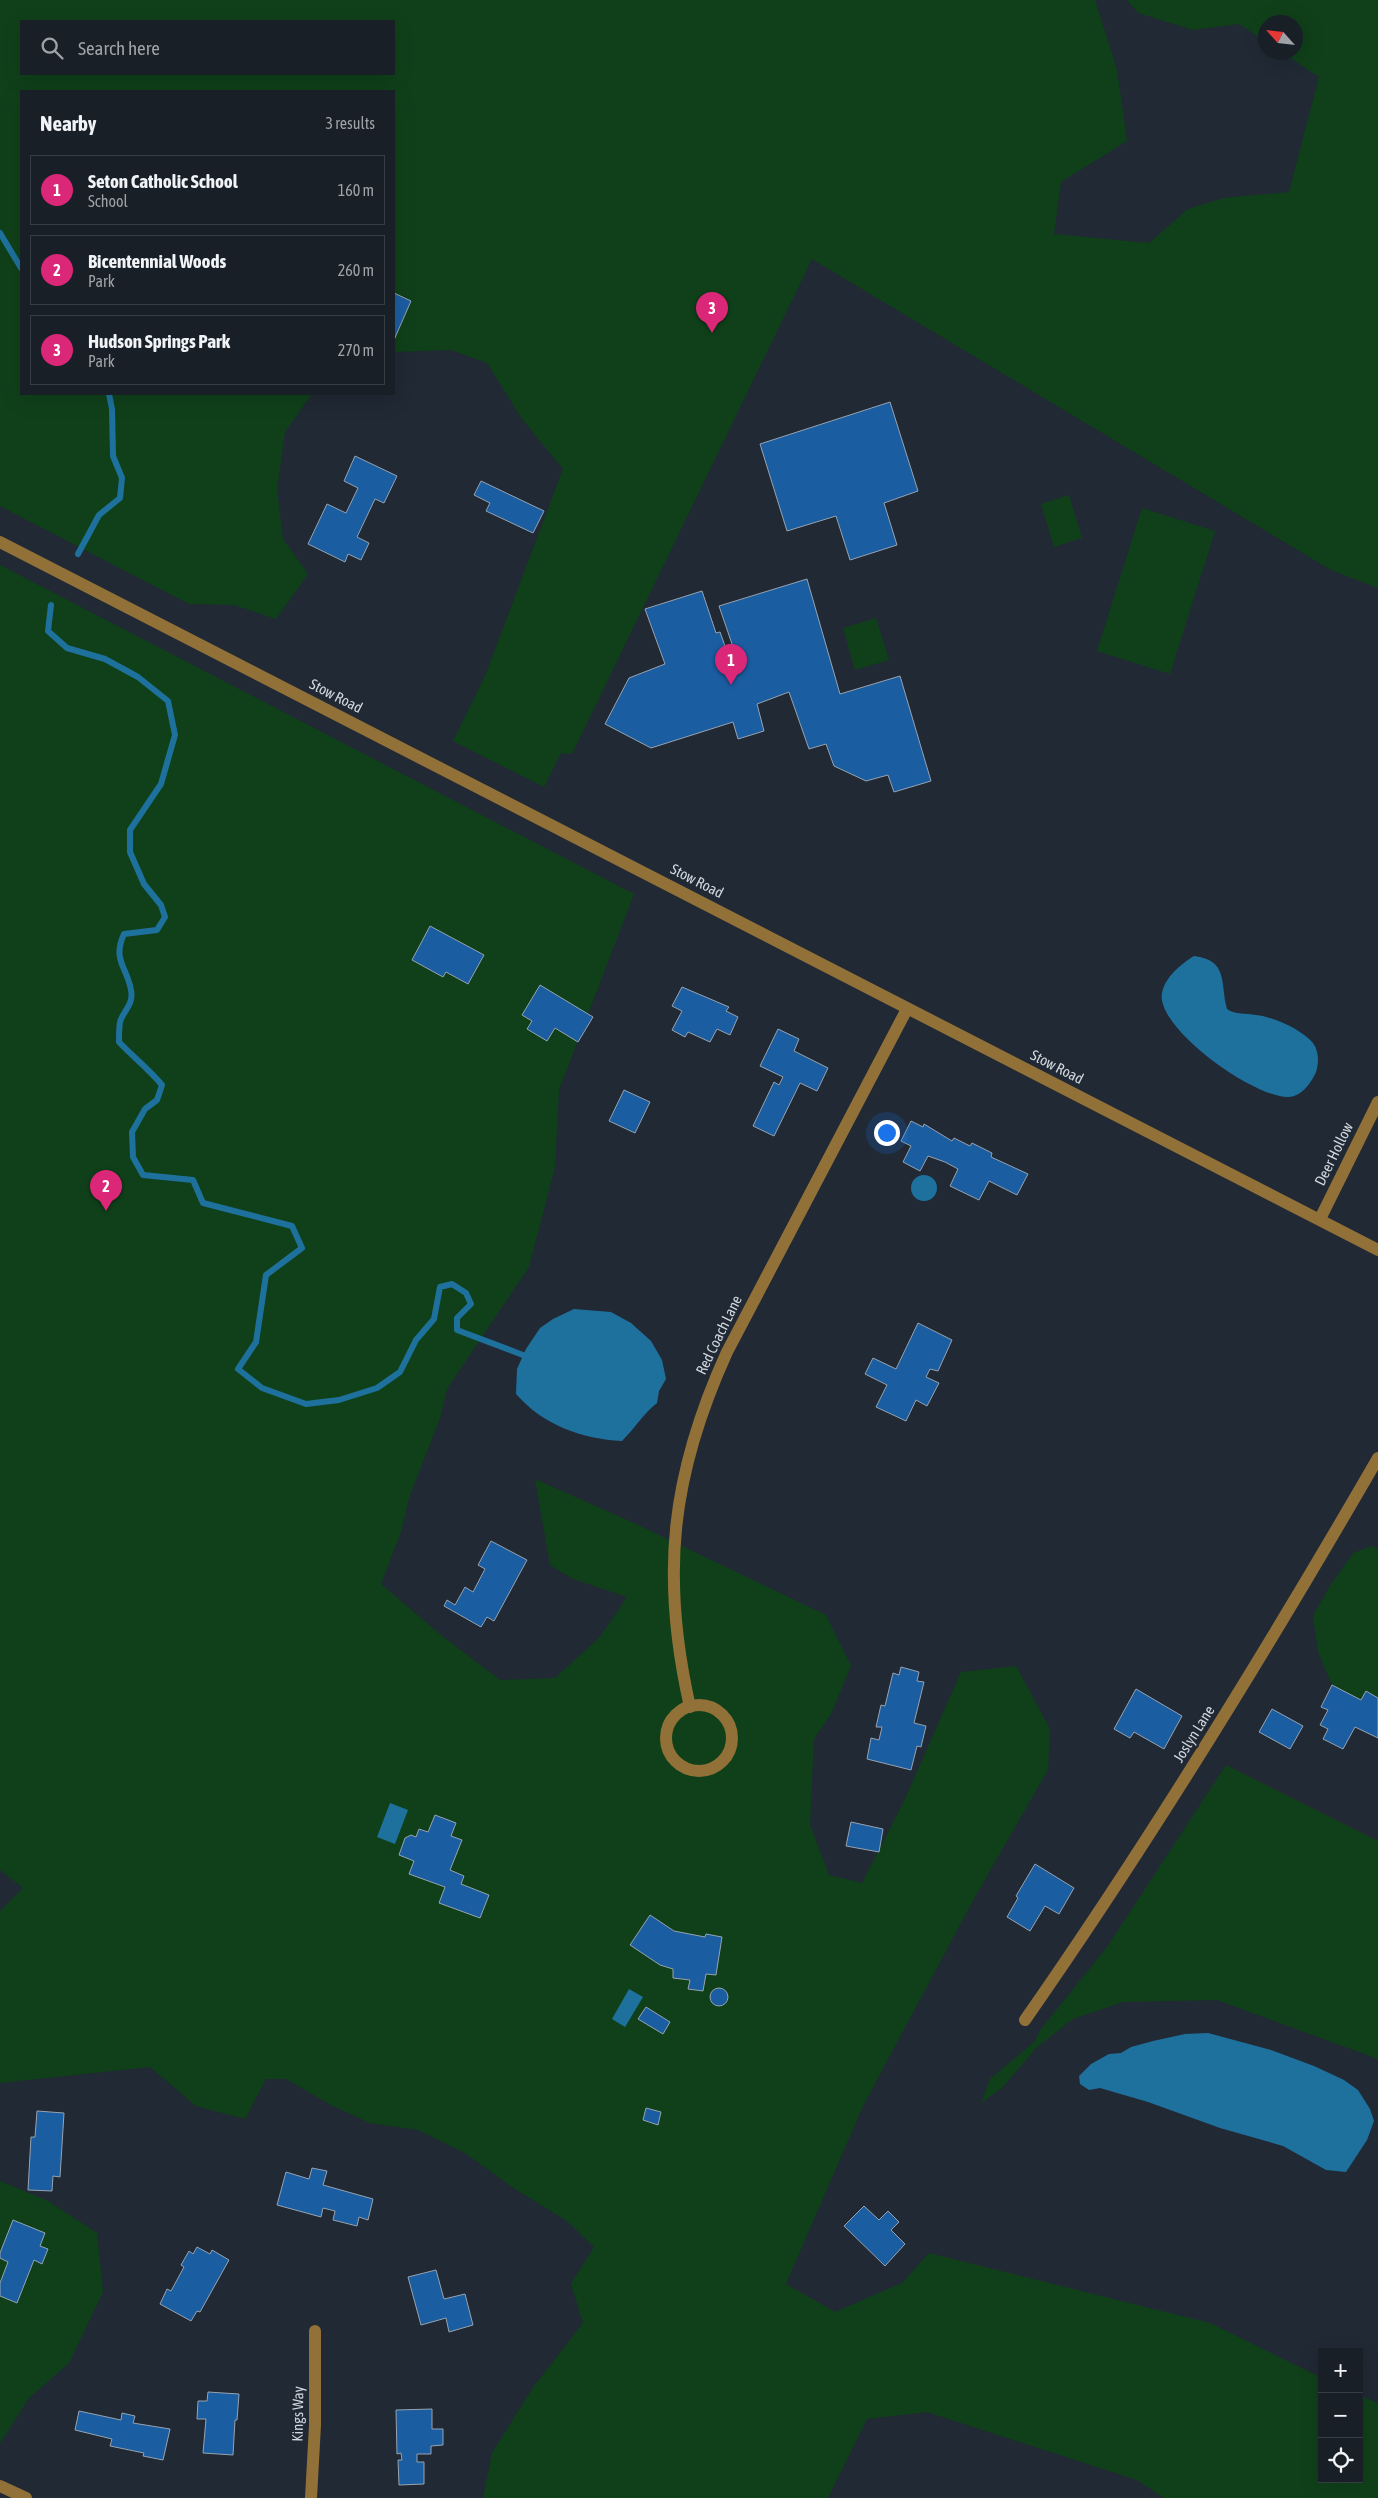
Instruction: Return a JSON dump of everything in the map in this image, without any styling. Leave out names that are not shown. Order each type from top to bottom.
[{"type":"street","name":"Stow Road","points":[[0,542],[1378,1250]]},
{"type":"street","name":"Red Coach Lane","points":[[690,1707],[679,1659],[672,1564],[678,1506],[690,1449],[709,1393],[727,1352],[908,1009]]},
{"type":"street","name":"Deer Hollow","points":[[1320,1220],[1378,1102]]},
{"type":"street","name":"Joslyn Lane","points":[[1025,2020],[1089,1928],[1214,1734],[1378,1458]]},
{"type":"street","points":[[706,1706],[717,1710],[725,1717],[730,1727],[732,1738],[730,1749],[725,1759],[716,1766],[706,1770],[695,1770],[680,1764],[670,1752],[667,1742],[667,1732],[671,1722],[677,1714],[690,1707],[706,1706]]},
{"type":"street","name":"Kings Way","points":[[311,2498],[315,2331]]},
{"type":"street","points":[[0,2486],[26,2498]]},
{"type":"green space","points":[[0,0],[1095,0],[1117,70],[1127,141],[1061,182],[1054,234],[1149,243],[1188,209],[1224,198],[1289,192],[1319,77],[1294,60],[1303,60],[1303,15],[1258,15],[1258,36],[1239,24],[1193,30],[1138,13],[1127,0],[1378,0],[1378,588],[1331,570],[812,259],[572,754],[561,753],[544,787],[453,741],[485,676],[563,469],[522,419],[487,363],[451,350],[395,352],[395,90],[20,90],[20,395],[311,395],[285,432],[277,490],[283,539],[308,574],[276,619],[234,605],[189,604],[0,506]]},
{"type":"green space","points":[[1069,495],[1082,538],[1054,547],[1041,504]]},
{"type":"green space","points":[[1142,508],[1215,531],[1170,674],[1097,651]]},
{"type":"green space","points":[[0,565],[634,894],[559,1090],[555,1167],[529,1267],[447,1389],[439,1421],[410,1495],[401,1532],[381,1584],[441,1635],[500,1680],[555,1678],[600,1637],[627,1597],[573,1579],[550,1565],[535,1479],[636,1524],[826,1615],[851,1666],[831,1714],[814,1739],[810,1825],[829,1875],[862,1883],[904,1801],[961,1672],[1016,1666],[1050,1729],[1048,1770],[976,1895],[863,2106],[786,2284],[835,2312],[902,2283],[929,2253],[1210,2323],[1318,2376],[1318,2483],[1363,2483],[1363,2397],[1378,2403],[1378,2498],[1164,2498],[1137,2480],[927,2412],[867,2419],[828,2498],[483,2498],[492,2453],[534,2386],[583,2323],[571,2284],[594,2247],[567,2221],[515,2189],[465,2153],[418,2130],[370,2123],[331,2105],[286,2079],[266,2079],[245,2119],[196,2106],[150,2067],[0,2083],[0,1911],[23,1888],[0,1870]]},
{"type":"green space","points":[[876,618],[889,660],[855,670],[843,628]]},
{"type":"green space","points":[[1372,1546],[1378,1550],[1378,1698],[1366,1691],[1361,1700],[1332,1685],[1318,1652],[1313,1616],[1330,1586],[1353,1553]]},
{"type":"green space","points":[[1226,1765],[1378,1841],[1378,2059],[1217,2000],[1123,2002],[1073,2019],[1037,2047],[1003,2087],[981,2103],[990,2079],[1034,2042],[1041,2029],[1107,1947]]},
{"type":"green space","points":[[0,2181],[48,2201],[97,2233],[103,2292],[69,2363],[29,2398],[0,2443]]},
{"type":"water","points":[[1194,956],[1213,962],[1218,968],[1223,982],[1227,1009],[1237,1013],[1263,1016],[1279,1021],[1302,1033],[1313,1043],[1317,1053],[1317,1068],[1310,1083],[1301,1092],[1294,1096],[1279,1096],[1237,1077],[1214,1062],[1175,1026],[1164,1008],[1162,993],[1170,976]]},
{"type":"water","points":[[924,1175],[933,1179],[937,1188],[933,1197],[924,1201],[915,1197],[911,1188],[915,1179]]},
{"type":"water","points":[[574,1309],[611,1312],[631,1323],[651,1341],[662,1360],[666,1379],[659,1391],[657,1403],[622,1441],[592,1437],[564,1428],[538,1414],[516,1394],[517,1369],[526,1349],[540,1328],[553,1319]]},
{"type":"water","points":[[390,1803],[408,1810],[395,1844],[377,1837]]},
{"type":"water","points":[[629,1989],[643,1997],[625,2027],[612,2019]]},
{"type":"water","points":[[1208,2033],[1271,2050],[1314,2066],[1344,2080],[1358,2090],[1370,2109],[1374,2121],[1367,2140],[1346,2172],[1326,2170],[1283,2146],[1220,2128],[1148,2102],[1100,2088],[1089,2090],[1080,2084],[1079,2076],[1091,2064],[1109,2054],[1121,2053],[1131,2047],[1185,2034]]},
{"type":"building","points":[[395,293],[411,301],[395,338]]},
{"type":"building","points":[[890,402],[918,491],[884,503],[897,545],[850,560],[836,516],[787,531],[760,444]]},
{"type":"building","points":[[355,456],[397,476],[384,503],[375,499],[357,537],[369,543],[361,560],[348,554],[345,562],[308,544],[327,504],[346,513],[358,488],[344,481]]},
{"type":"building","points":[[481,481],[544,511],[533,533],[486,511],[490,503],[474,495]]},
{"type":"building","points":[[807,579],[840,694],[900,676],[931,781],[894,792],[888,775],[866,781],[834,766],[826,744],[809,749],[789,692],[757,704],[764,731],[738,739],[733,722],[651,748],[605,724],[629,678],[665,664],[645,609],[702,591],[716,633],[720,632],[725,646],[732,644],[719,606]]},
{"type":"building","points":[[430,926],[484,955],[468,984],[446,972],[443,977],[412,960]]},
{"type":"building","points":[[540,985],[593,1017],[578,1042],[555,1028],[547,1041],[527,1029],[532,1021],[522,1015]]},
{"type":"building","points":[[682,987],[729,1007],[726,1011],[738,1017],[730,1035],[717,1029],[710,1042],[688,1032],[685,1037],[672,1030],[682,1011],[672,1006]]},
{"type":"building","points":[[778,1029],[799,1039],[794,1051],[828,1068],[817,1091],[800,1083],[774,1136],[753,1126],[774,1082],[779,1085],[783,1077],[760,1066]]},
{"type":"building","points":[[624,1090],[650,1102],[635,1133],[609,1121]]},
{"type":"building","points":[[911,1121],[923,1127],[924,1124],[952,1141],[954,1138],[970,1146],[972,1143],[992,1153],[991,1157],[1028,1174],[1017,1195],[989,1181],[979,1200],[950,1186],[958,1169],[945,1162],[928,1156],[920,1171],[903,1162],[911,1146],[901,1141]]},
{"type":"building","points":[[918,1323],[952,1340],[938,1371],[930,1369],[926,1377],[939,1383],[927,1406],[916,1400],[906,1421],[876,1407],[887,1385],[865,1374],[873,1358],[896,1369]]},
{"type":"building","points":[[491,1541],[527,1560],[494,1621],[487,1617],[481,1627],[444,1606],[447,1600],[455,1605],[465,1587],[473,1592],[485,1569],[478,1565]]},
{"type":"building","points":[[901,1667],[919,1672],[917,1681],[924,1682],[914,1723],[926,1726],[921,1747],[917,1746],[911,1770],[867,1759],[871,1738],[879,1740],[882,1727],[876,1727],[881,1705],[885,1706],[893,1673],[899,1675]]},
{"type":"building","points":[[1332,1685],[1361,1700],[1366,1691],[1378,1698],[1378,1738],[1355,1727],[1343,1749],[1323,1739],[1328,1729],[1320,1725],[1328,1710],[1321,1707]]},
{"type":"building","points":[[1136,1689],[1182,1716],[1164,1749],[1134,1732],[1130,1738],[1114,1729]]},
{"type":"building","points":[[1272,1709],[1303,1726],[1290,1749],[1259,1732]]},
{"type":"building","points":[[435,1815],[456,1823],[451,1836],[462,1840],[450,1870],[464,1876],[461,1884],[489,1895],[480,1918],[439,1903],[445,1887],[409,1874],[414,1861],[399,1855],[405,1838],[411,1835],[416,1837],[419,1829],[428,1832]]},
{"type":"building","points":[[851,1822],[883,1829],[879,1852],[846,1846]]},
{"type":"building","points":[[1035,1864],[1074,1888],[1059,1914],[1045,1906],[1030,1931],[1007,1917],[1018,1898],[1016,1896]]},
{"type":"building","points":[[650,1915],[674,1931],[705,1937],[706,1934],[722,1937],[716,1975],[706,1974],[703,1991],[688,1989],[690,1980],[673,1978],[673,1969],[660,1965],[630,1945]]},
{"type":"building","points":[[719,1988],[725,1991],[728,1997],[725,2003],[719,2006],[713,2003],[710,1997],[713,1991]]},
{"type":"building","points":[[646,2007],[670,2022],[663,2034],[638,2019]]},
{"type":"building","points":[[646,2108],[661,2112],[658,2125],[643,2120]]},
{"type":"building","points":[[37,2111],[64,2113],[60,2177],[53,2176],[52,2191],[28,2190],[31,2137],[35,2137]]},
{"type":"building","points":[[312,2168],[327,2171],[323,2185],[373,2199],[368,2220],[359,2217],[357,2226],[333,2220],[335,2211],[323,2208],[321,2217],[277,2205],[286,2172],[309,2179]]},
{"type":"building","points":[[864,2206],[879,2220],[888,2211],[899,2222],[891,2230],[905,2244],[885,2266],[844,2226]]},
{"type":"building","points":[[13,2220],[45,2233],[40,2246],[48,2249],[42,2264],[34,2260],[17,2303],[0,2296],[0,2283],[8,2262],[0,2258],[0,2253]]},
{"type":"building","points":[[197,2247],[210,2254],[212,2250],[229,2260],[200,2312],[197,2311],[191,2321],[160,2304],[167,2289],[171,2291],[184,2267],[181,2265],[189,2251],[193,2254]]},
{"type":"building","points":[[436,2270],[444,2299],[465,2294],[473,2325],[449,2332],[446,2318],[421,2325],[408,2277]]},
{"type":"building","points":[[208,2392],[239,2394],[233,2455],[203,2453],[206,2419],[197,2419],[198,2401],[207,2401]]},
{"type":"building","points":[[432,2409],[432,2429],[443,2429],[443,2445],[431,2446],[431,2454],[417,2454],[417,2462],[424,2462],[424,2484],[399,2485],[398,2460],[402,2460],[401,2453],[397,2454],[396,2410]]},
{"type":"building","points":[[79,2411],[121,2420],[122,2413],[135,2416],[133,2423],[170,2429],[163,2460],[143,2456],[144,2453],[110,2446],[112,2439],[75,2430]]},
{"type":"waterway","points":[[0,233],[20,266]]},
{"type":"waterway","points":[[78,554],[99,515],[120,498],[122,478],[113,456],[112,409],[109,395]]},
{"type":"waterway","points":[[51,605],[48,631],[67,648],[105,659],[138,677],[168,701],[175,735],[161,784],[130,830],[130,852],[144,884],[161,905],[165,917],[157,930],[124,934],[119,950],[121,963],[132,995],[130,1004],[121,1018],[119,1042],[162,1085],[157,1100],[145,1109],[132,1132],[133,1157],[143,1175],[193,1180],[203,1203],[292,1226],[302,1248],[266,1275],[256,1342],[238,1369],[262,1388],[306,1404],[339,1400],[377,1388],[400,1372],[416,1340],[434,1319],[440,1287],[452,1284],[466,1293],[471,1304],[457,1318],[457,1330],[523,1355]]},
{"type":"place","name":"Hudson Springs Park","points":[[712,333]]},
{"type":"place","name":"Seton Catholic School","points":[[731,685]]},
{"type":"place","name":"Bicentennial Woods","points":[[106,1211]]}]
